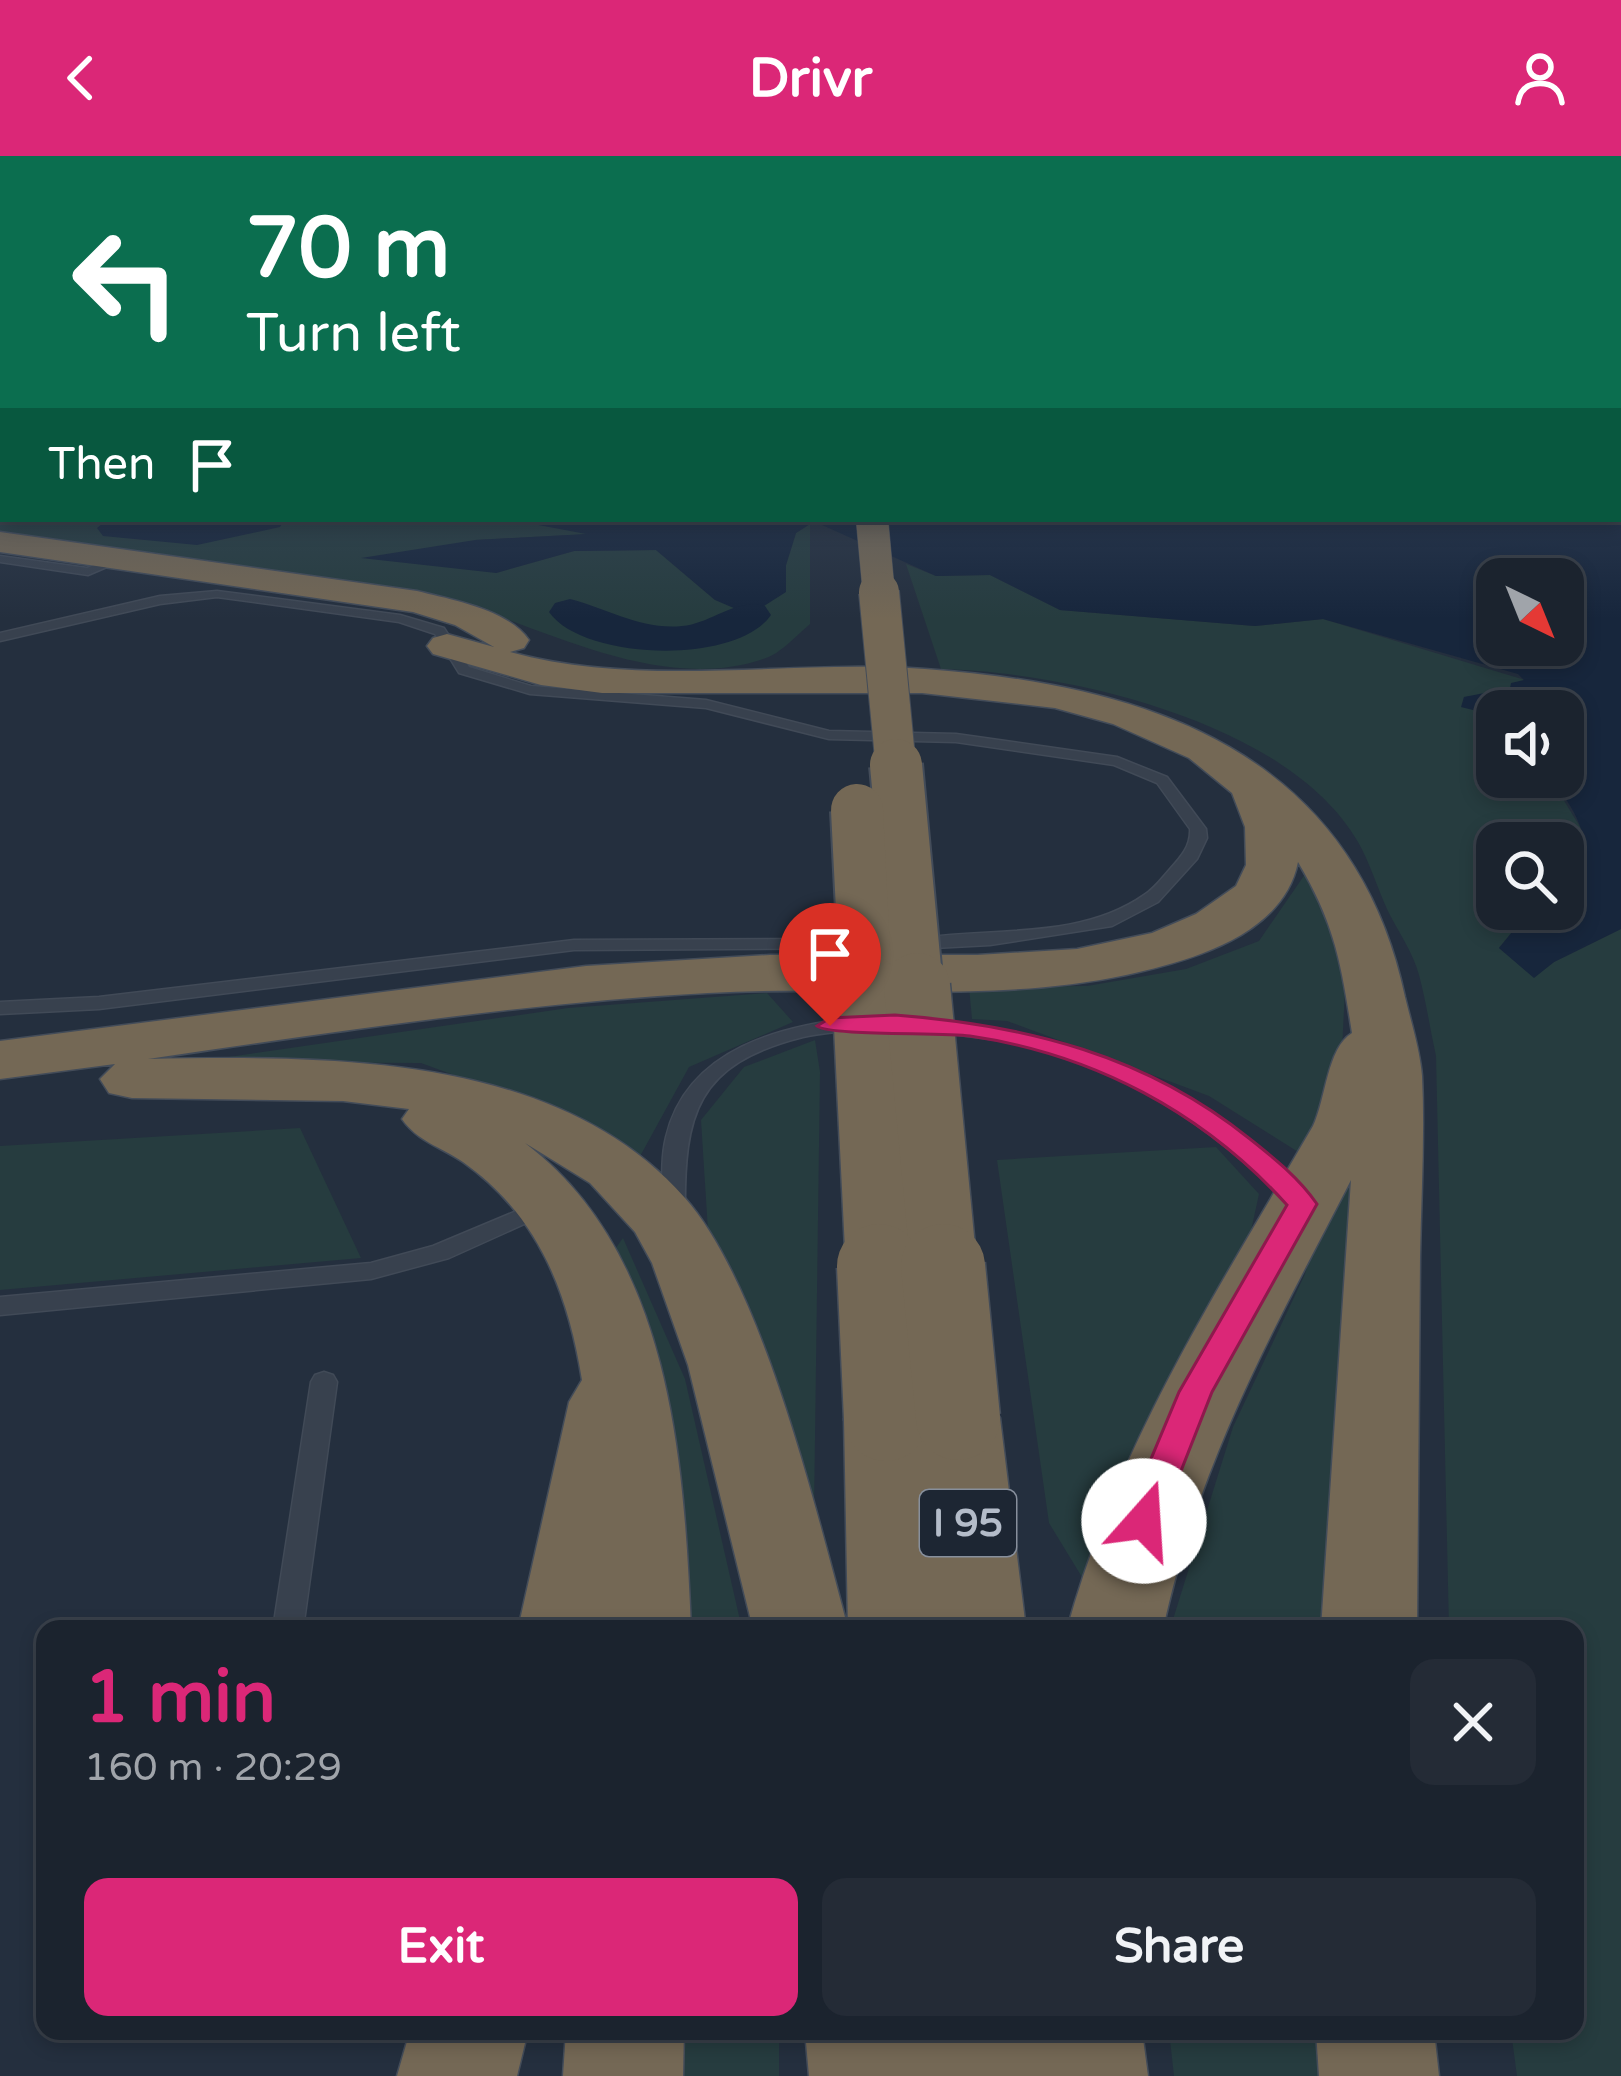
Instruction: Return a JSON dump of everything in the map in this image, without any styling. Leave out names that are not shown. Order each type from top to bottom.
[{"type":"highway","name":"I 95","points":[[844,522],[922,1419],[976,1620]]},
{"type":"highway","name":"I 95","points":[[872,522],[922,1419],[897,1620]]},
{"type":"highway","points":[[0,542],[417,602],[468,617],[538,654],[591,667],[790,680]]},
{"type":"highway","points":[[447,646],[541,673],[585,680],[950,682],[1058,696],[1168,730],[1221,757],[1302,826],[1334,873],[1360,931],[1390,1073],[1369,1620]]},
{"type":"highway","points":[[0,1060],[582,984],[763,972],[1030,968],[1130,954],[1215,927],[1258,894],[1274,868],[1276,839],[1250,781]]},
{"type":"highway","points":[[1117,1620],[1144,1521],[1175,1438],[1218,1349],[1357,1102],[1374,993]]},
{"type":"highway","points":[[0,1084],[209,1078],[324,1081],[437,1094],[525,1118],[573,1142],[658,1212],[700,1286],[725,1354],[799,1620]]},
{"type":"highway","points":[[324,1081],[374,1094],[452,1126],[500,1154],[550,1203],[599,1282],[620,1364],[638,1506],[643,1620]]},
{"type":"highway","points":[[568,1620],[598,1448],[620,1364]]},
{"type":"highway","points":[[457,2076],[467,2040]]},
{"type":"highway","points":[[506,2076],[510,2040]]},
{"type":"highway","points":[[623,2076],[625,2040]]},
{"type":"highway","points":[[865,2040],[869,2076]]},
{"type":"highway","points":[[914,2040],[916,2076]]},
{"type":"highway","points":[[1018,2040],[1021,2076]]},
{"type":"highway","points":[[1084,2040],[1088,2076]]},
{"type":"highway","points":[[1376,2040],[1379,2076]]},
{"type":"lane","points":[[0,559],[88,572],[119,559]]},
{"type":"lane","points":[[0,637],[160,600],[218,594],[414,622],[440,631],[464,670],[530,690],[688,701],[829,735],[956,738],[1129,764],[1171,789],[1199,838],[1189,859],[1139,907],[1106,922],[1054,933],[896,944],[574,945],[99,1003],[0,1008]]},
{"type":"lane","points":[[674,1235],[676,1140],[688,1102],[700,1086],[716,1070],[757,1047],[804,1030],[858,1023],[936,1025],[1004,1034],[1076,1053],[1134,1076],[1202,1114],[1273,1172],[1302,1204]]},
{"type":"lane","points":[[0,1306],[371,1271],[441,1252],[550,1203]]},
{"type":"lane","points":[[289,1620],[325,1382]]},
{"type":"green space","points":[[0,522],[524,522],[592,534],[475,540],[496,573],[574,551],[656,550],[715,600],[785,592],[786,565],[796,533],[810,524],[810,624],[766,658],[725,667],[684,668],[601,652],[440,597],[0,534]]},
{"type":"green space","points":[[906,564],[936,576],[990,575],[1060,610],[1255,626],[1323,619],[1525,680],[1506,690],[1476,690],[1476,696],[1464,697],[1462,706],[1476,710],[1476,798],[1562,798],[1577,822],[1476,822],[1476,930],[1514,930],[1499,948],[1534,977],[1621,929],[1621,2076],[1517,2076],[1512,2040],[1584,2040],[1584,1620],[1449,1620],[1436,1056],[1409,950],[1358,842],[1325,800],[1282,765],[1229,735],[1171,712],[1111,693],[993,672],[941,669]]},
{"type":"green space","points":[[1312,864],[1346,968],[1341,1072],[1303,1155],[1209,1096],[1007,1021],[972,1019],[969,987],[1087,986],[1186,969],[1259,941]]},
{"type":"green space","points":[[767,993],[793,1022],[689,1067],[638,1160],[554,1112],[421,1063],[194,1062],[568,1008]]},
{"type":"green space","points":[[815,1040],[820,1072],[813,1584],[709,1247],[701,1120],[744,1067]]},
{"type":"green space","points":[[300,1128],[361,1258],[0,1290],[0,1146]]},
{"type":"green space","points":[[1216,1147],[1259,1194],[1249,1240],[1164,1386],[1088,1587],[1049,1523],[997,1160]]},
{"type":"green space","points":[[1366,1174],[1347,1620],[1173,1620],[1233,1427],[1305,1274],[1330,1186]]},
{"type":"green space","points":[[623,1238],[685,1379],[740,1620],[661,1620],[610,1256]]},
{"type":"green space","points":[[657,2040],[779,2040],[779,2076],[655,2076]]},
{"type":"green space","points":[[1170,2040],[1350,2040],[1351,2076],[1174,2076]]},
{"type":"water","points":[[523,522],[1621,522],[1621,929],[1554,962],[1534,978],[1499,948],[1514,930],[1584,930],[1584,822],[1578,822],[1564,798],[1584,798],[1584,690],[1500,690],[1524,680],[1490,666],[1584,666],[1584,558],[1476,558],[1476,662],[1323,619],[1255,626],[1060,610],[990,575],[936,576],[822,525],[810,524],[796,533],[786,565],[786,592],[750,615],[715,600],[656,550],[574,551],[496,573],[361,558],[475,540],[586,534]]},
{"type":"water","points":[[1476,695],[1476,711],[1461,707],[1464,697]]},
{"type":"waterway","points":[[116,528],[197,534],[253,522]]},
{"type":"waterway","points":[[570,612],[616,631],[659,639],[703,635],[750,615]]},
{"type":"route","points":[[830,1026],[895,1023],[968,1028],[1037,1042],[1103,1063],[1156,1086],[1202,1114],[1273,1172],[1302,1204],[1196,1392],[1144,1521]]}]
